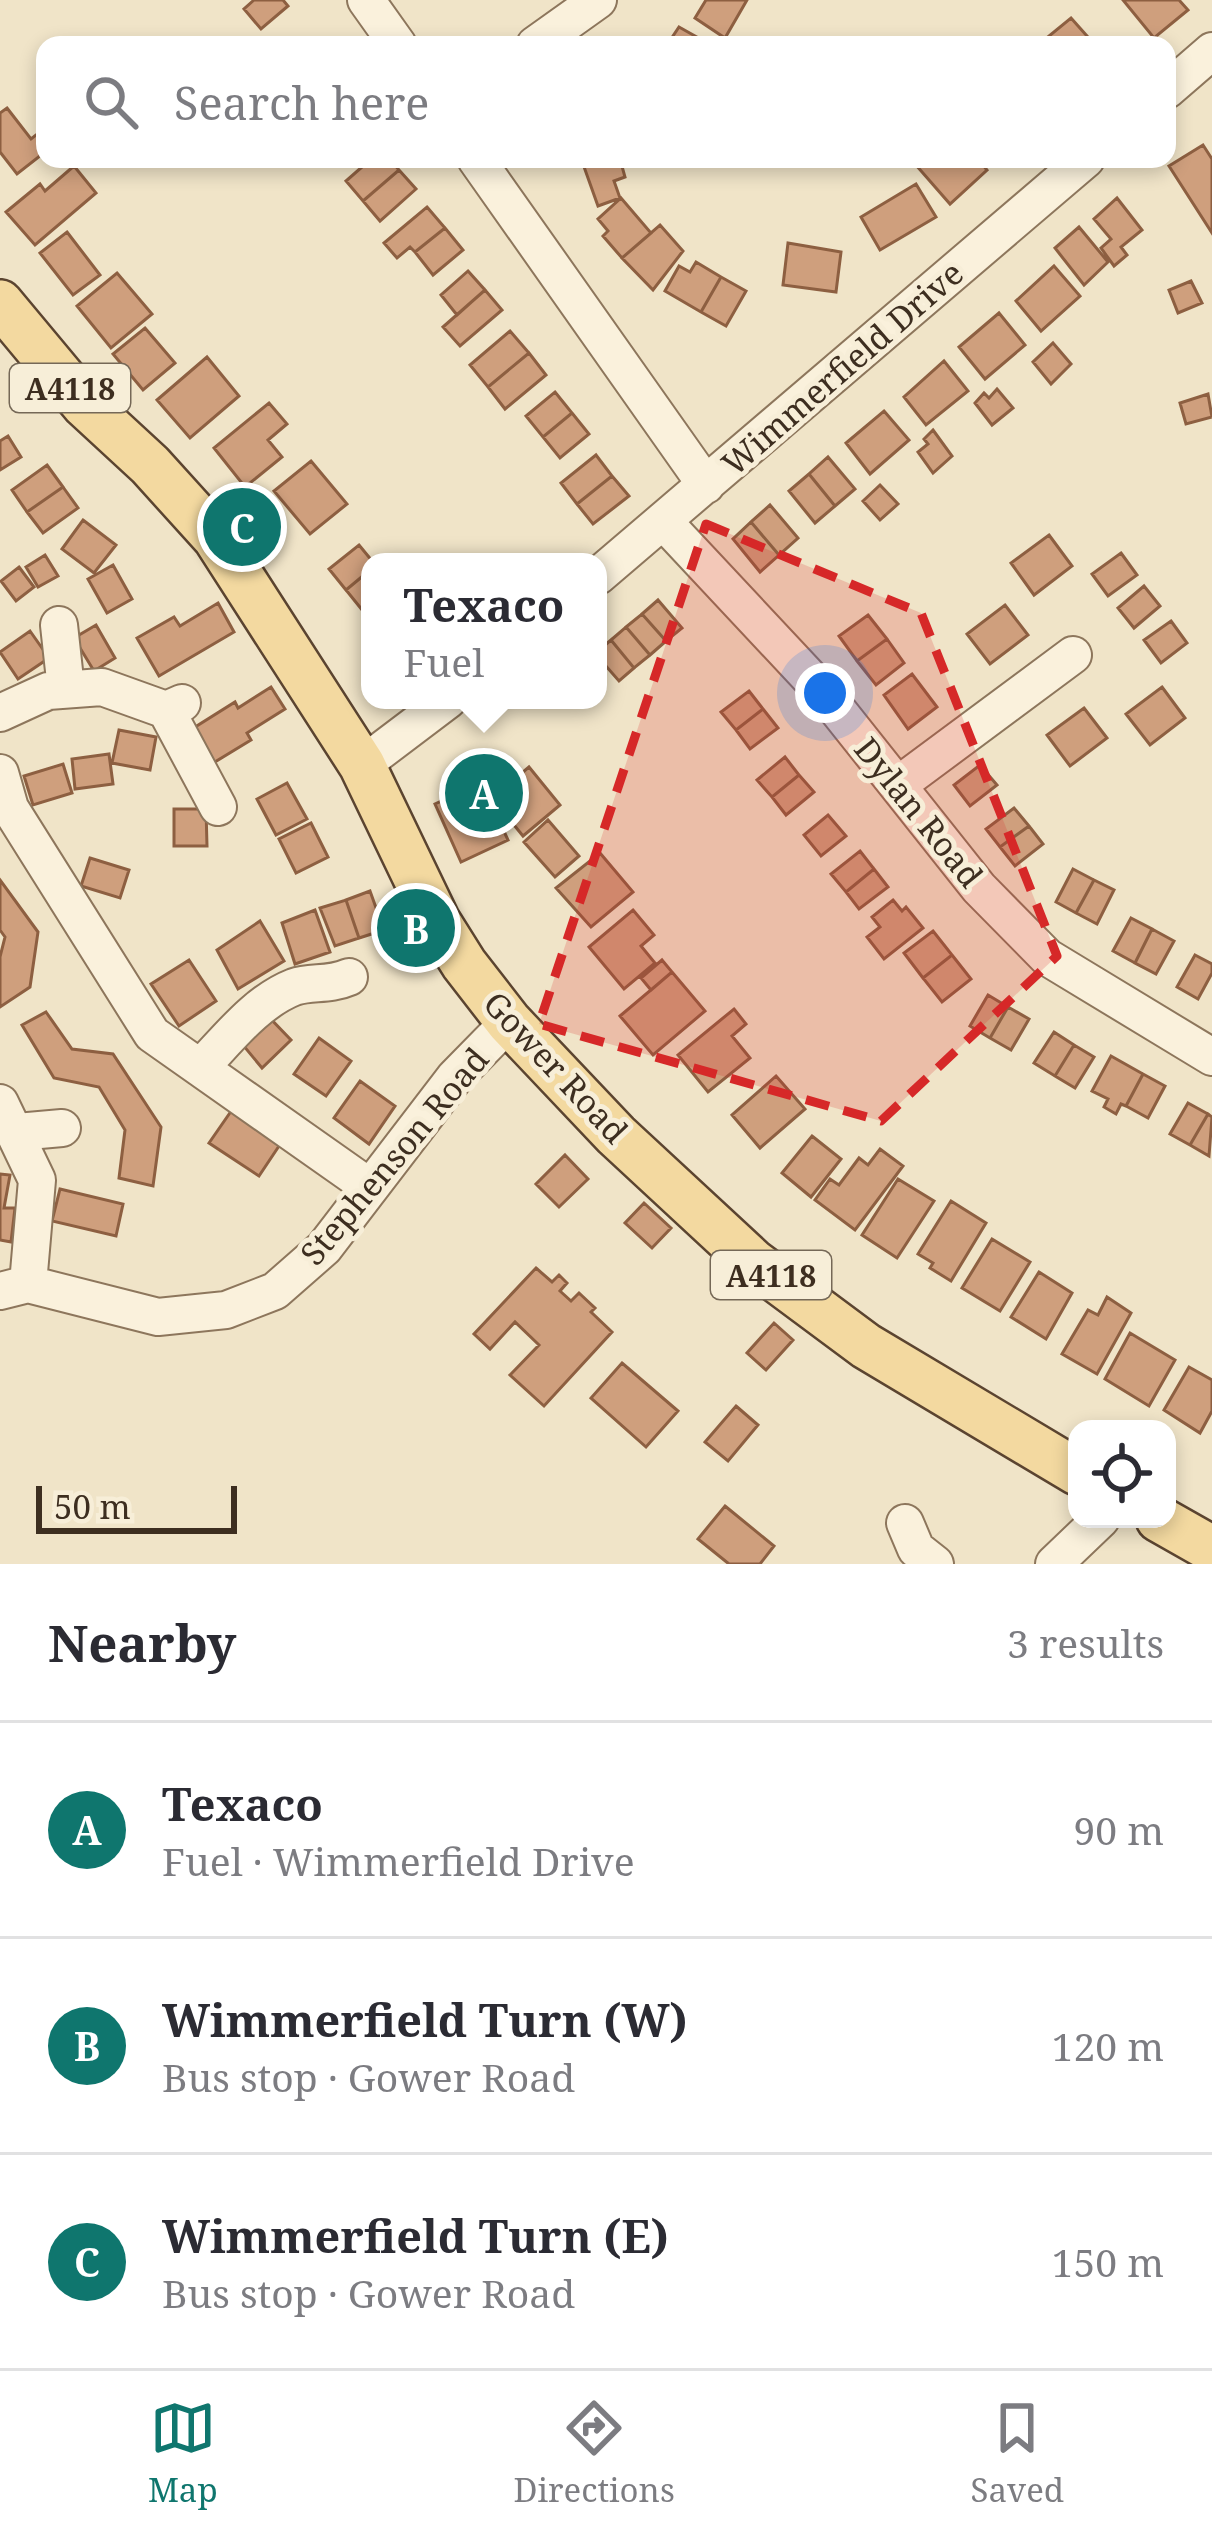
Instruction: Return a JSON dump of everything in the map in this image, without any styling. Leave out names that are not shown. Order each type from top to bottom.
[{"type":"main road","name":"Gower Road","points":[[0,303],[85,405],[150,465],[217,538],[362,764],[437,921],[509,1022],[616,1136],[753,1262],[866,1346],[1068,1467]]},
{"type":"main road","points":[[1175,1528],[1212,1549]]},
{"type":"street","points":[[366,0],[392,36]]},
{"type":"street","points":[[548,36],[598,0]]},
{"type":"street","points":[[482,168],[706,485]]},
{"type":"street","name":"Wimmerfield Drive","points":[[607,569],[1076,168]]},
{"type":"street","name":"Dylan Road","points":[[664,522],[824,693],[979,888],[1047,957],[1212,1057]]},
{"type":"street","points":[[59,626],[66,689]]},
{"type":"street","points":[[898,785],[1073,654]]},
{"type":"street","points":[[0,713],[48,691],[102,687],[174,706],[218,807]]},
{"type":"street","points":[[362,764],[436,709]]},
{"type":"street","points":[[0,773],[10,808],[152,1034],[368,1186]]},
{"type":"street","points":[[201,1067],[263,1004],[298,985],[329,986],[349,977]]},
{"type":"street","name":"Stephenson Road","points":[[14,1287],[158,1317],[226,1310],[275,1292],[324,1248],[455,1077],[509,1022]]},
{"type":"street","points":[[8,1117],[62,1128]]},
{"type":"street","points":[[8,1117],[37,1180],[14,1287]]},
{"type":"street","points":[[905,1523],[916,1549],[935,1564]]},
{"type":"street","points":[[1054,1564],[1092,1528]]},
{"type":"highlighted area","points":[[706,524],[921,613],[1057,956],[881,1121],[539,1024]]},
{"type":"building","points":[[254,0],[283,0],[288,6],[261,29],[244,9]]},
{"type":"building","points":[[706,0],[747,0],[726,36],[695,18]]},
{"type":"building","points":[[1123,0],[1179,0],[1188,10],[1152,36]]},
{"type":"building","points":[[1071,18],[1087,36],[1049,36]]},
{"type":"building","points":[[679,27],[695,36],[673,36]]},
{"type":"building","points":[[7,108],[31,139],[36,135],[36,159],[17,174],[0,152],[0,113]]},
{"type":"building","points":[[1203,145],[1212,159],[1212,233],[1170,168],[1176,168],[1176,162]]},
{"type":"building","points":[[76,168],[96,193],[35,245],[6,212],[40,184],[45,191]]},
{"type":"building","points":[[361,168],[399,170],[363,201],[346,181]]},
{"type":"building","points":[[584,168],[622,168],[625,177],[614,181],[620,198],[598,206]]},
{"type":"building","points":[[918,168],[985,168],[987,170],[950,204]]},
{"type":"building","points":[[399,170],[416,189],[380,221],[363,201]]},
{"type":"building","points":[[916,184],[936,217],[880,250],[861,217]]},
{"type":"building","points":[[621,198],[651,233],[622,258],[603,236],[608,231],[598,219]]},
{"type":"building","points":[[1117,198],[1142,230],[1121,247],[1127,255],[1114,266],[1101,248],[1111,239],[1094,219]]},
{"type":"building","points":[[427,207],[445,228],[415,252],[410,247],[397,258],[384,243]]},
{"type":"building","points":[[660,225],[683,251],[653,290],[622,258]]},
{"type":"building","points":[[1079,227],[1108,262],[1084,285],[1055,248]]},
{"type":"building","points":[[445,228],[463,250],[433,275],[415,252]]},
{"type":"building","points":[[67,232],[100,275],[73,295],[40,253]]},
{"type":"building","points":[[788,243],[841,252],[836,292],[783,285]]},
{"type":"building","points":[[696,262],[721,277],[701,312],[665,291],[679,266],[690,272]]},
{"type":"building","points":[[1054,266],[1080,296],[1041,331],[1016,301]]},
{"type":"building","points":[[468,271],[485,290],[457,315],[441,295]]},
{"type":"building","points":[[117,273],[152,314],[111,348],[77,306]]},
{"type":"building","points":[[721,277],[746,291],[726,326],[701,312]]},
{"type":"building","points":[[1191,281],[1202,303],[1178,313],[1169,290]]},
{"type":"building","points":[[485,290],[502,310],[460,346],[443,327]]},
{"type":"building","points":[[999,313],[1025,345],[985,379],[959,347]]},
{"type":"building","points":[[145,328],[175,363],[143,390],[113,354]]},
{"type":"building","points":[[510,331],[529,353],[488,387],[470,365]]},
{"type":"building","points":[[1053,343],[1071,364],[1051,384],[1033,362]]},
{"type":"building","points":[[529,353],[546,375],[505,409],[488,387]]},
{"type":"building","points":[[207,357],[239,396],[190,438],[157,400]]},
{"type":"building","points":[[944,361],[968,391],[926,425],[904,397]]},
{"type":"building","points":[[997,389],[1013,408],[992,425],[975,403],[984,393],[989,398]]},
{"type":"building","points":[[555,392],[572,413],[543,437],[526,416]]},
{"type":"building","points":[[1208,394],[1212,417],[1186,424],[1180,403]]},
{"type":"building","points":[[269,403],[287,424],[268,440],[282,457],[245,487],[214,448]]},
{"type":"building","points":[[884,411],[909,440],[870,474],[846,443]]},
{"type":"building","points":[[572,413],[589,434],[560,458],[543,437]]},
{"type":"building","points":[[933,430],[952,456],[933,473],[918,452],[928,444],[924,439]]},
{"type":"building","points":[[8,436],[21,457],[0,470],[0,441]]},
{"type":"building","points":[[596,455],[612,476],[577,504],[561,483]]},
{"type":"building","points":[[828,457],[855,489],[835,506],[809,474]]},
{"type":"building","points":[[311,461],[347,504],[310,534],[274,491]]},
{"type":"building","points":[[47,465],[63,487],[27,512],[12,490]]},
{"type":"building","points":[[809,474],[835,506],[815,523],[789,491]]},
{"type":"building","points":[[612,476],[629,496],[593,524],[577,504]]},
{"type":"building","points":[[880,485],[898,504],[880,520],[863,501]]},
{"type":"building","points":[[63,487],[78,508],[43,533],[27,512]]},
{"type":"building","points":[[770,505],[798,538],[779,555],[751,522]]},
{"type":"building","points":[[83,520],[116,545],[94,573],[62,549]]},
{"type":"building","points":[[751,522],[779,555],[760,572],[733,539]]},
{"type":"building","points":[[1049,535],[1072,566],[1034,595],[1011,563]]},
{"type":"building","points":[[359,545],[366,553],[361,553],[361,578],[346,590],[329,569]]},
{"type":"building","points":[[1121,553],[1137,575],[1108,596],[1092,574]]},
{"type":"building","points":[[45,555],[58,576],[38,587],[26,567]]},
{"type":"building","points":[[113,565],[132,599],[107,613],[88,579]]},
{"type":"building","points":[[19,567],[34,587],[16,601],[1,581]]},
{"type":"building","points":[[361,578],[361,609],[346,590]]},
{"type":"building","points":[[1144,586],[1160,606],[1134,628],[1118,608]]},
{"type":"building","points":[[658,600],[682,628],[666,641],[642,614]]},
{"type":"building","points":[[218,603],[234,632],[159,676],[137,638],[174,617],[180,626]]},
{"type":"building","points":[[1005,605],[1028,635],[990,664],[967,634]]},
{"type":"building","points":[[642,614],[666,641],[650,655],[626,627]]},
{"type":"building","points":[[868,615],[887,639],[857,661],[839,636]]},
{"type":"building","points":[[1171,621],[1187,643],[1161,663],[1144,640]]},
{"type":"building","points":[[96,625],[115,658],[94,671],[74,638]]},
{"type":"building","points":[[626,627],[650,655],[634,668],[611,640]]},
{"type":"building","points":[[30,631],[49,658],[18,679],[0,652]]},
{"type":"building","points":[[887,639],[904,663],[876,685],[857,661]]},
{"type":"building","points":[[611,640],[634,668],[619,681],[607,667]]},
{"type":"building","points":[[912,674],[937,707],[908,729],[884,695]]},
{"type":"building","points":[[271,687],[285,709],[247,733],[251,740],[205,768],[184,734],[235,702],[238,708]]},
{"type":"building","points":[[1162,687],[1185,718],[1150,745],[1126,714]]},
{"type":"building","points":[[749,691],[763,709],[736,730],[721,712]]},
{"type":"building","points":[[1084,708],[1107,738],[1070,766],[1047,735]]},
{"type":"building","points":[[763,709],[778,728],[750,749],[736,730]]},
{"type":"building","points":[[119,730],[156,737],[150,770],[112,763]]},
{"type":"building","points":[[109,754],[113,784],[75,789],[72,759]]},
{"type":"building","points":[[785,757],[799,775],[772,797],[757,780]]},
{"type":"building","points":[[63,764],[72,793],[33,805],[24,776]]},
{"type":"building","points":[[980,765],[997,785],[970,806],[954,785]]},
{"type":"building","points":[[529,767],[560,805],[523,836],[492,798]]},
{"type":"building","points":[[799,775],[814,792],[786,815],[772,797]]},
{"type":"building","points":[[287,783],[307,819],[276,835],[257,799]]},
{"type":"building","points":[[481,783],[494,811],[500,808],[512,823],[502,827],[508,840],[461,862],[435,804]]},
{"type":"building","points":[[1014,808],[1029,826],[1000,847],[986,829]]},
{"type":"building","points":[[174,809],[206,809],[207,846],[174,846]]},
{"type":"building","points":[[828,815],[846,836],[821,856],[804,835]]},
{"type":"building","points":[[548,820],[579,856],[555,877],[524,842]]},
{"type":"building","points":[[311,823],[328,857],[296,873],[279,839]]},
{"type":"building","points":[[1029,826],[1043,844],[1015,866],[1000,847]]},
{"type":"building","points":[[860,851],[874,869],[846,892],[831,874]]},
{"type":"building","points":[[600,853],[633,892],[591,927],[556,888]]},
{"type":"building","points":[[90,858],[129,870],[120,898],[81,886]]},
{"type":"building","points":[[874,869],[888,887],[859,909],[846,892]]},
{"type":"building","points":[[1073,869],[1094,880],[1076,913],[1056,902]]},
{"type":"building","points":[[0,880],[38,932],[30,987],[0,1007],[5,937],[0,930]]},
{"type":"building","points":[[1094,880],[1114,890],[1097,924],[1076,913]]},
{"type":"building","points":[[370,891],[384,930],[359,938],[346,900]]},
{"type":"building","points":[[346,900],[359,938],[335,946],[320,908]]},
{"type":"building","points":[[893,900],[902,911],[906,907],[923,928],[884,959],[867,937],[880,927],[872,917]]},
{"type":"building","points":[[315,910],[330,952],[295,964],[282,923]]},
{"type":"building","points":[[633,910],[654,935],[641,946],[655,963],[624,989],[589,947]]},
{"type":"building","points":[[1131,918],[1152,929],[1135,963],[1113,951]]},
{"type":"building","points":[[260,921],[284,961],[238,989],[217,950]]},
{"type":"building","points":[[1152,929],[1174,941],[1156,974],[1135,963]]},
{"type":"building","points":[[933,931],[952,955],[923,978],[904,953]]},
{"type":"building","points":[[952,955],[971,979],[942,1002],[923,978]]},
{"type":"building","points":[[1195,955],[1212,964],[1198,999],[1177,987]]},
{"type":"building","points":[[189,960],[216,1001],[179,1026],[151,984]]},
{"type":"building","points":[[662,960],[672,972],[651,990],[641,978]]},
{"type":"building","points":[[672,972],[705,1011],[653,1055],[620,1016]]},
{"type":"building","points":[[988,995],[1008,1007],[990,1038],[970,1026]]},
{"type":"building","points":[[1008,1007],[1029,1019],[1011,1050],[990,1038]]},
{"type":"building","points":[[734,1009],[746,1024],[732,1036],[750,1058],[708,1092],[678,1055]]},
{"type":"building","points":[[46,1012],[72,1049],[113,1054],[161,1127],[153,1186],[119,1178],[125,1130],[99,1087],[54,1078],[22,1025]]},
{"type":"building","points":[[266,1014],[291,1040],[262,1068],[238,1039]]},
{"type":"building","points":[[1054,1032],[1074,1045],[1055,1076],[1034,1063]]},
{"type":"building","points":[[319,1038],[351,1061],[326,1096],[294,1074]]},
{"type":"building","points":[[1074,1045],[1094,1057],[1075,1088],[1055,1076]]},
{"type":"building","points":[[1111,1056],[1143,1074],[1126,1106],[1121,1104],[1116,1114],[1104,1107],[1108,1099],[1092,1091]]},
{"type":"building","points":[[1143,1074],[1165,1086],[1148,1118],[1126,1106]]},
{"type":"building","points":[[776,1076],[805,1109],[760,1148],[732,1115]]},
{"type":"building","points":[[360,1081],[395,1106],[369,1144],[334,1118]]},
{"type":"building","points":[[1188,1103],[1208,1114],[1190,1145],[1170,1134]]},
{"type":"building","points":[[234,1107],[283,1140],[259,1176],[209,1143]]},
{"type":"building","points":[[1208,1114],[1212,1117],[1209,1156],[1190,1145]]},
{"type":"building","points":[[812,1136],[841,1159],[811,1197],[782,1173]]},
{"type":"building","points":[[880,1149],[903,1166],[855,1230],[815,1200],[830,1179],[839,1185],[859,1158],[868,1165]]},
{"type":"building","points":[[565,1155],[588,1179],[559,1207],[536,1184]]},
{"type":"building","points":[[0,1174],[10,1175],[4,1208],[15,1208],[11,1242],[0,1240]]},
{"type":"building","points":[[898,1179],[934,1201],[897,1258],[862,1235]]},
{"type":"building","points":[[60,1189],[123,1204],[116,1236],[52,1221]]},
{"type":"building","points":[[951,1201],[986,1223],[951,1281],[918,1254]]},
{"type":"building","points":[[644,1203],[671,1228],[652,1248],[625,1223]]},
{"type":"building","points":[[992,1239],[1030,1262],[1000,1311],[962,1288]]},
{"type":"building","points":[[536,1268],[552,1282],[559,1275],[567,1283],[560,1291],[571,1301],[579,1293],[612,1332],[544,1406],[510,1375],[539,1345],[515,1322],[490,1349],[474,1334]]},
{"type":"building","points":[[1039,1272],[1072,1293],[1046,1339],[1011,1317]]},
{"type":"building","points":[[1107,1297],[1131,1313],[1097,1374],[1062,1354],[1088,1310],[1098,1315]]},
{"type":"building","points":[[774,1323],[793,1340],[766,1370],[747,1353]]},
{"type":"building","points":[[1130,1333],[1175,1360],[1149,1406],[1105,1379]]},
{"type":"building","points":[[622,1363],[678,1411],[646,1447],[591,1398]]},
{"type":"building","points":[[1189,1367],[1212,1380],[1212,1411],[1200,1433],[1164,1410]]},
{"type":"building","points":[[736,1406],[758,1425],[728,1461],[705,1442]]},
{"type":"building","points":[[725,1506],[774,1546],[760,1564],[729,1564],[698,1539]]},
{"type":"place","name":"Wimmerfield Turn (E)","points":[[242,527]]},
{"type":"place","name":"Texaco","points":[[484,793]]},
{"type":"place","name":"Wimmerfield Turn (W)","points":[[416,928]]}]
